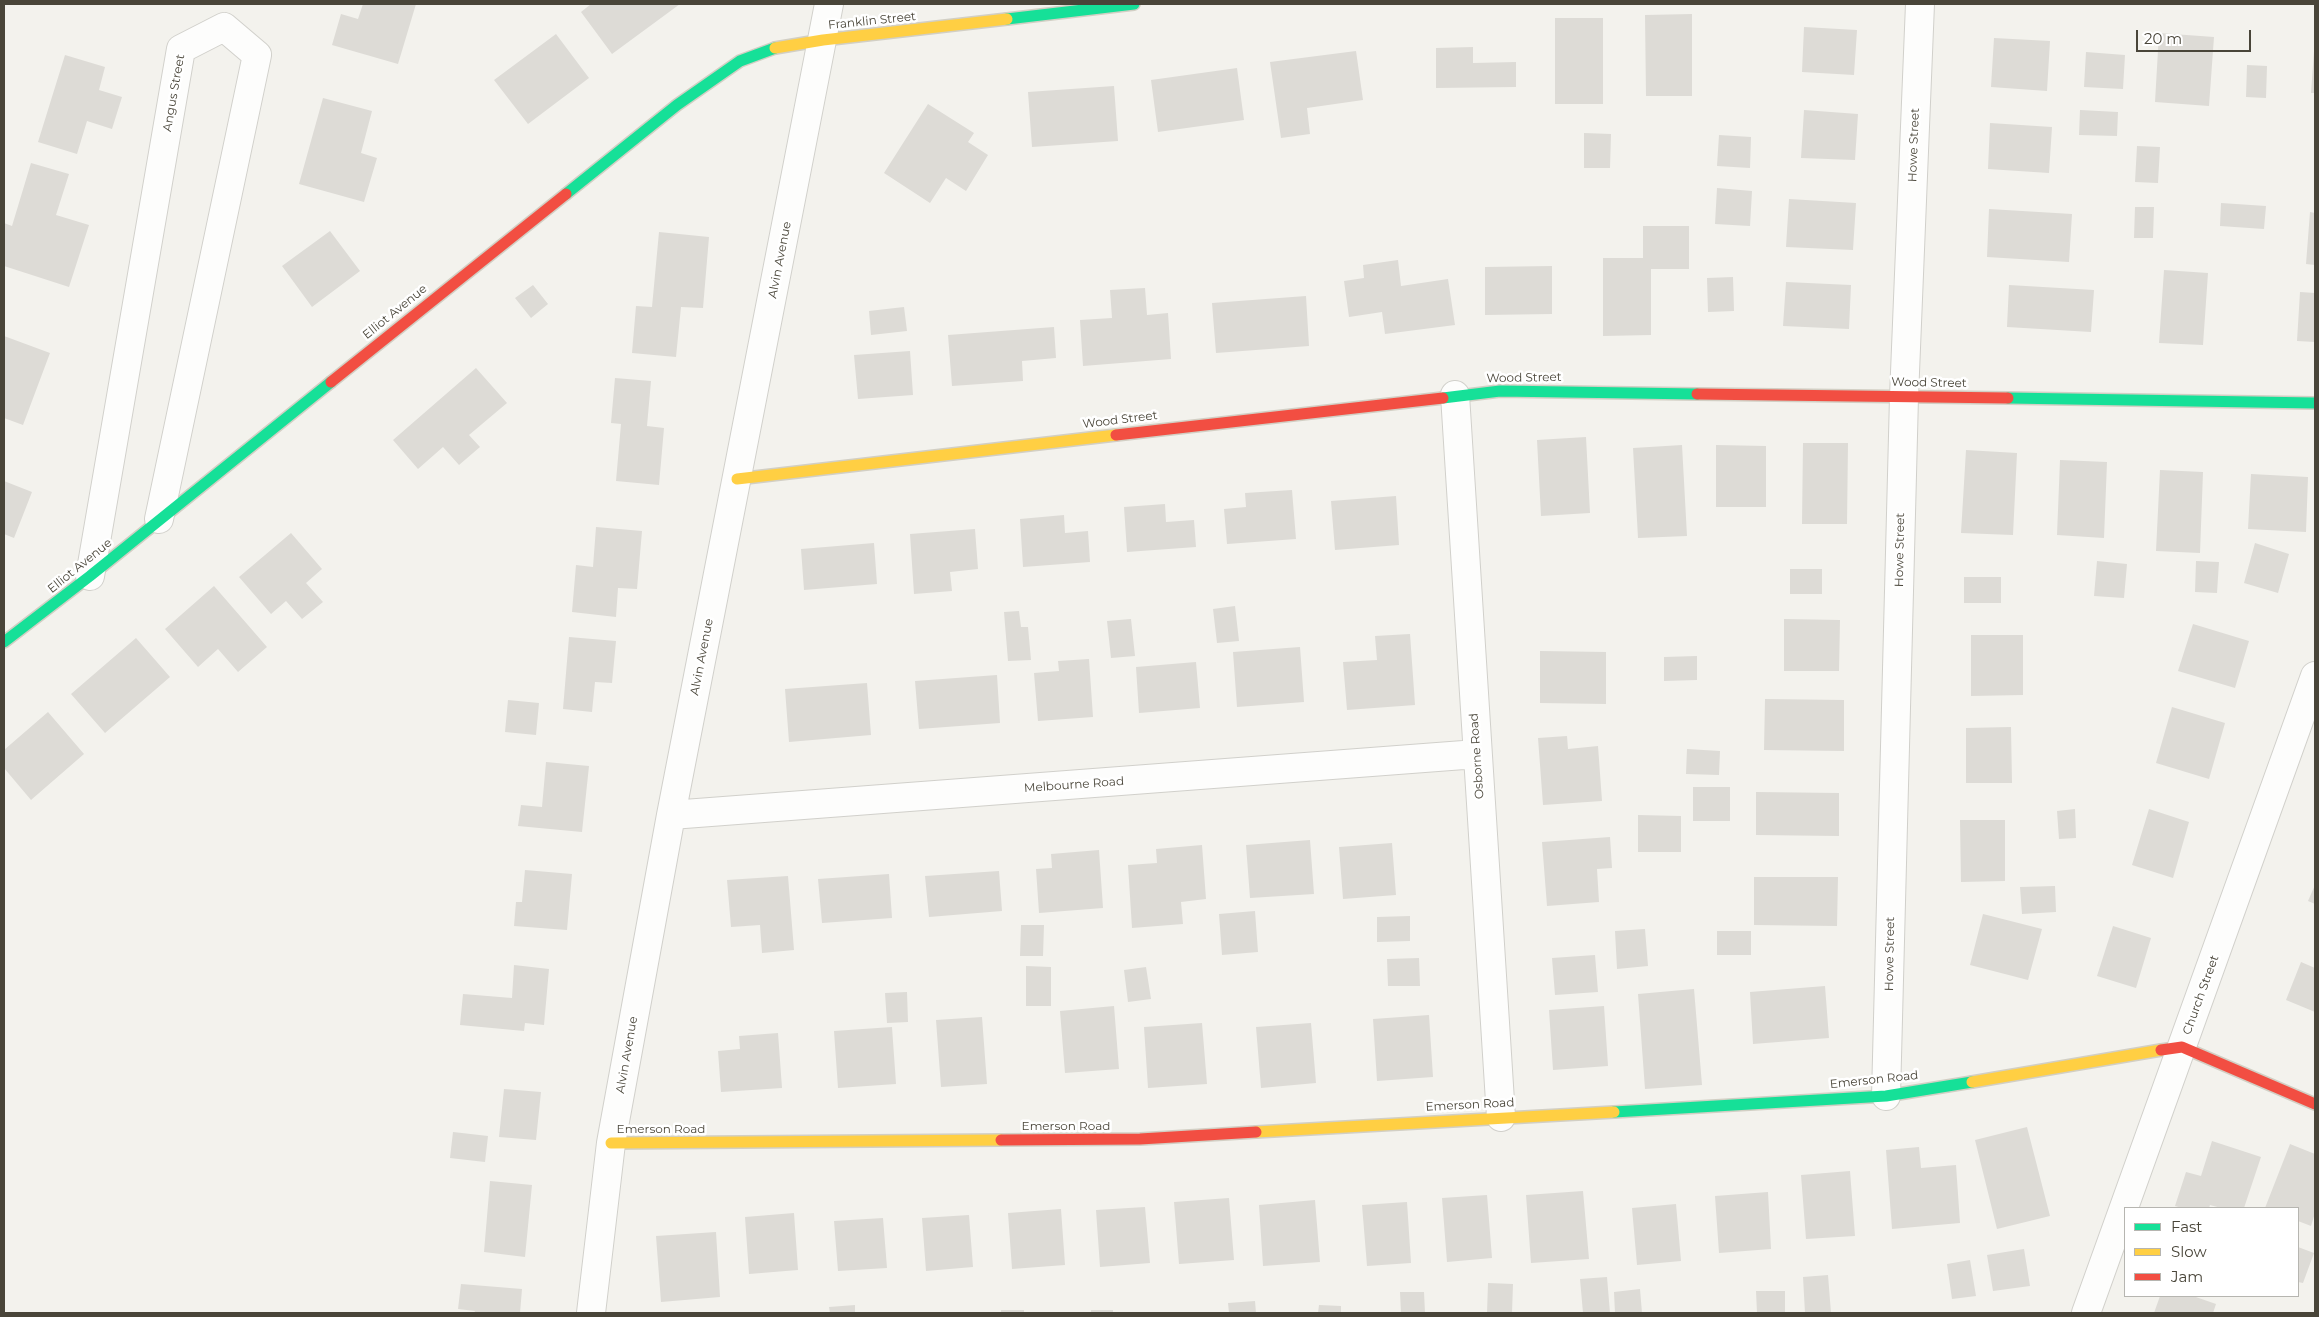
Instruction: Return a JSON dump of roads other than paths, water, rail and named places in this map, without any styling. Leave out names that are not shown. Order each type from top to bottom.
[{"type":"street","name":"Alvin Avenue","points":[[591,1313],[611,1143],[671,815],[829,4]]},
{"type":"street","name":"Franklin Street","points":[[823,40],[1134,4]]},
{"type":"street","name":"Howe Street","points":[[1886,1096],[1904,397],[1920,4]]},
{"type":"street","name":"Angus Street","points":[[90,576],[182,49],[224,27],[257,55],[159,518]]},
{"type":"street","name":"Elliot Avenue","points":[[4,642],[90,576],[159,518],[677,105],[740,61],[772,48],[823,40]]},
{"type":"street","name":"Wood Street","points":[[737,479],[1500,391],[2315,403]]},
{"type":"street","name":"Osborne Road","points":[[1455,395],[1501,1117]]},
{"type":"street","name":"Church Street","points":[[2124,1207],[2315,676]]},
{"type":"street","name":"Melbourne Road","points":[[671,815],[1477,754]]},
{"type":"street","name":"Emerson Road","points":[[611,1143],[1140,1139],[1886,1096],[2182,1047]]},
{"type":"street","points":[[2182,1047],[2315,1104]]},
{"type":"street","name":"Church Street","points":[[2086,1313],[2124,1208]]}]
